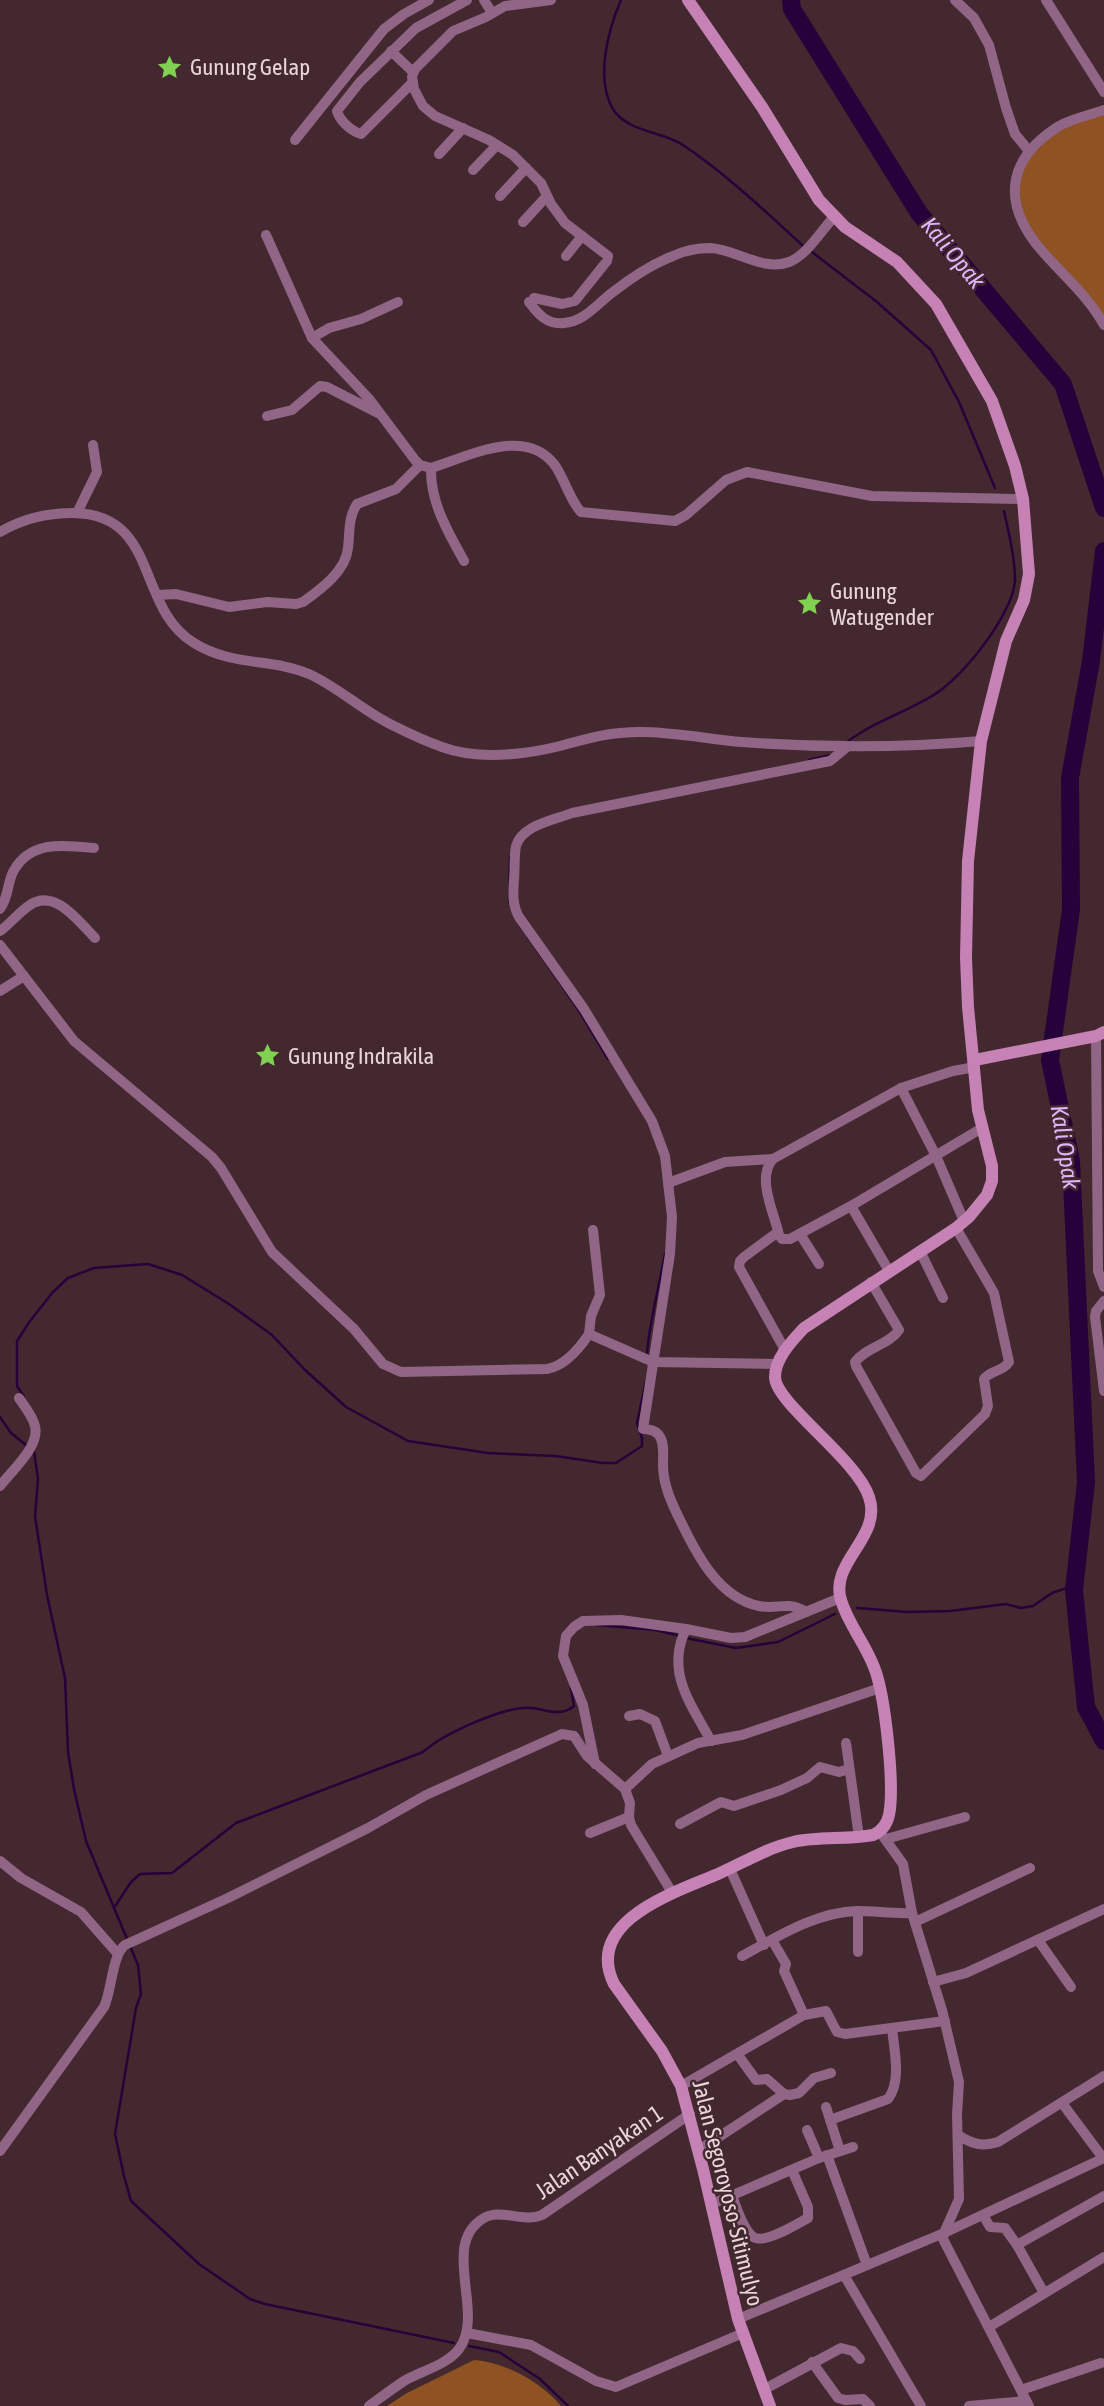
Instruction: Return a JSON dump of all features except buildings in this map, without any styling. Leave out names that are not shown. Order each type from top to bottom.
[{"type":"main road","points":[[688,0],[762,107],[807,183],[834,217],[897,262],[946,318],[992,401],[1016,466],[1023,499],[1029,574],[1024,600],[1006,641],[981,741],[968,861],[968,1007],[982,1128],[992,1166],[992,1181],[987,1195],[960,1225],[804,1328],[777,1364],[775,1379],[778,1389],[789,1404],[838,1451],[869,1495],[872,1507],[870,1524],[838,1586],[840,1598],[871,1660],[880,1688],[890,1801],[883,1835]]},
{"type":"main road","points":[[975,1063],[1020,1050],[1100,1034]]},
{"type":"main road","name":"Jalan Segoroyoso-Sitimulyo","points":[[770,2406],[738,2319],[699,2150],[681,2086],[652,2035],[614,1984],[610,1975],[610,1948],[620,1928],[638,1911],[777,1847],[793,1842],[883,1835]]},
{"type":"street","points":[[295,141],[384,29],[429,0]]},
{"type":"street","points":[[467,0],[416,28],[345,99],[337,111],[338,116],[354,132],[361,134],[453,32],[509,5],[527,5],[551,0]]},
{"type":"street","points":[[484,0],[492,13]]},
{"type":"street","points":[[955,0],[974,18],[989,45],[1006,108],[1016,134],[1029,151]]},
{"type":"street","points":[[1046,0],[1104,92]]},
{"type":"street","points":[[391,51],[413,77],[419,99],[428,111],[513,155],[541,183],[565,223],[607,254],[608,258],[575,301],[562,304],[532,300],[541,317],[564,324],[579,319],[654,265],[693,250],[718,249],[767,263],[790,262],[801,254],[834,217]]},
{"type":"street","points":[[1104,110],[1060,126],[1029,151],[1017,170],[1013,193],[1016,209],[1027,232],[1064,273],[1104,325]]},
{"type":"street","points":[[439,154],[463,128]]},
{"type":"street","points":[[472,170],[497,145]]},
{"type":"street","points":[[500,196],[526,167]]},
{"type":"street","points":[[523,222],[547,196]]},
{"type":"street","points":[[266,234],[312,338],[365,394],[426,467],[440,517],[464,561]]},
{"type":"street","points":[[566,256],[582,236]]},
{"type":"street","points":[[312,338],[329,328],[361,319],[398,302]]},
{"type":"street","points":[[267,416],[292,410],[320,386],[382,415]]},
{"type":"street","points":[[77,513],[97,472],[93,445]]},
{"type":"street","points":[[157,596],[176,594],[229,607],[267,602],[303,602],[341,568],[348,549],[350,519],[357,504],[396,489],[426,467],[501,446],[514,445],[539,452],[555,466],[581,512],[668,522],[686,515],[726,480],[747,472],[872,496],[1023,499]]},
{"type":"street","points":[[0,532],[11,525],[40,516],[77,513],[93,515],[113,523],[124,530],[136,545],[157,596],[176,629],[194,643],[236,660],[310,674],[370,714],[444,748],[477,754],[495,754],[559,746],[610,732],[847,747],[907,747],[981,741]]},
{"type":"street","points":[[806,1612],[790,1604],[757,1606],[723,1586],[703,1564],[669,1497],[663,1470],[661,1440],[658,1434],[643,1429],[670,1254],[672,1217],[665,1156],[652,1121],[584,1009],[515,910],[513,893],[516,846],[527,832],[535,827],[572,813],[830,761],[847,747]]},
{"type":"street","points":[[0,909],[7,897],[13,871],[35,850],[60,844],[94,848]]},
{"type":"street","points":[[0,931],[32,904],[45,899],[68,911],[95,938]]},
{"type":"street","points":[[2,952],[74,1041],[212,1157],[272,1252],[354,1329],[391,1370],[547,1369],[561,1364],[589,1335],[591,1316],[600,1295],[593,1230]]},
{"type":"street","points":[[0,990],[24,976]]},
{"type":"street","points":[[1100,1034],[1098,1271],[1104,1287]]},
{"type":"street","points":[[975,1063],[901,1088],[773,1159],[768,1165],[765,1178],[778,1232],[782,1239],[786,1240],[800,1234],[982,1128]]},
{"type":"street","points":[[871,1282],[899,1330],[893,1337],[860,1356],[855,1362],[856,1366],[916,1473],[921,1476],[983,1417],[988,1410],[984,1379],[988,1374],[1004,1368],[1009,1362],[991,1287],[960,1225],[936,1156],[901,1088]]},
{"type":"street","points":[[668,1183],[725,1161],[773,1159]]},
{"type":"street","points":[[851,1206],[889,1271]]},
{"type":"street","points":[[778,1232],[744,1257],[740,1261],[740,1267],[785,1350]]},
{"type":"street","points":[[800,1234],[819,1264]]},
{"type":"street","points":[[920,1251],[943,1298]]},
{"type":"street","points":[[1104,1301],[1095,1317],[1104,1391]]},
{"type":"street","points":[[589,1335],[653,1362],[777,1364]]},
{"type":"street","points":[[0,1486],[31,1446],[36,1434],[35,1423],[19,1398]]},
{"type":"street","points":[[595,1765],[583,1704],[563,1656],[566,1636],[583,1620],[595,1619],[683,1635],[745,1637],[840,1598]]},
{"type":"street","points":[[683,1635],[678,1656],[679,1681],[711,1741]]},
{"type":"street","points":[[625,1789],[649,1766],[698,1743],[742,1735],[880,1688]]},
{"type":"street","points":[[629,1716],[640,1714],[655,1721],[668,1756]]},
{"type":"street","points":[[0,2151],[104,2007],[121,1949],[359,1832],[426,1795],[562,1734],[574,1736],[595,1765],[625,1789],[631,1825],[673,1894]]},
{"type":"street","points":[[846,1742],[859,1837]]},
{"type":"street","points":[[680,1824],[721,1802],[734,1806],[792,1786],[807,1778],[820,1766],[839,1772],[849,1769]]},
{"type":"street","points":[[590,1833],[629,1817]]},
{"type":"street","points":[[965,1817],[883,1835],[903,1864],[913,1918],[945,2021],[959,2082],[959,2199],[944,2233],[945,2244],[1028,2403],[969,2406]]},
{"type":"street","points":[[0,1861],[21,1878],[81,1912],[121,1949]]},
{"type":"street","points":[[742,1956],[799,1926],[841,1913],[858,1911],[913,1918],[1030,1868]]},
{"type":"street","points":[[730,1869],[768,1942],[786,1964],[784,1971],[804,2015]]},
{"type":"street","points":[[933,1982],[966,1973],[1104,1909]]},
{"type":"street","points":[[858,1911],[858,1952]]},
{"type":"street","points":[[1038,1940],[1071,1987]]},
{"type":"street","points":[[681,2086],[804,2015],[826,2011],[834,2029],[841,2033],[945,2021]]},
{"type":"street","points":[[830,2120],[888,2099],[895,2080],[892,2028]]},
{"type":"street","points":[[737,2055],[756,2080],[767,2079],[784,2094]]},
{"type":"street","points":[[699,2150],[784,2094],[799,2093],[814,2078],[831,2074]]},
{"type":"street","points":[[958,2135],[971,2144],[986,2146],[998,2143],[1104,2076]]},
{"type":"street","points":[[738,2319],[944,2233],[1104,2158],[1062,2103]]},
{"type":"street","points":[[826,2107],[840,2151]]},
{"type":"street","name":"Jalan Banyakan 1","points":[[467,2333],[469,2316],[463,2256],[473,2228],[484,2218],[497,2214],[533,2219],[542,2215],[690,2114]]},
{"type":"street","points":[[807,2130],[823,2157],[867,2265]]},
{"type":"street","points":[[712,2204],[853,2147]]},
{"type":"street","points":[[732,2196],[753,2238],[760,2240],[772,2236],[808,2218],[808,2207],[792,2170]]},
{"type":"street","points":[[1017,2245],[1104,2196]]},
{"type":"street","points":[[983,2215],[990,2227],[1005,2228],[1045,2294]]},
{"type":"street","points":[[989,2327],[1104,2258]]},
{"type":"street","points":[[844,2275],[921,2406]]},
{"type":"street","points":[[369,2406],[403,2381],[452,2356],[458,2351],[467,2333],[531,2345],[596,2381],[616,2387],[743,2333]]},
{"type":"street","points":[[763,2390],[841,2348],[853,2351],[860,2359]]},
{"type":"street","points":[[812,2362],[838,2398],[863,2399],[870,2406]]},
{"type":"street","points":[[1021,2390],[1101,2363]]},
{"type":"shaded area","points":[[1104,111],[1104,324],[1043,252],[1017,209],[1018,170],[1060,126]]},
{"type":"shaded area","points":[[474,2360],[498,2365],[522,2375],[533,2381],[561,2406],[387,2406],[407,2393]]},
{"type":"waterway","points":[[621,0],[605,55],[605,84],[613,109],[619,117],[636,127],[675,140],[699,156],[802,245]]},
{"type":"waterway","name":"Kali Opak","points":[[791,0],[792,9],[919,213],[1063,384],[1104,508]]},
{"type":"waterway","points":[[812,252],[877,302],[931,350],[959,402],[995,488]]},
{"type":"waterway","points":[[847,742],[944,688],[996,628],[1012,595],[1015,581],[1004,511]]},
{"type":"waterway","name":"Kali Opak","points":[[1104,551],[1091,661],[1070,778],[1071,909],[1050,1060],[1071,1161],[1086,1482],[1074,1590],[1086,1707],[1104,1741]]},
{"type":"waterway","points":[[809,760],[831,755]]},
{"type":"waterway","points":[[509,902],[510,857]]},
{"type":"waterway","points":[[519,924],[578,1009],[608,1059]]},
{"type":"waterway","points":[[647,1353],[665,1254]]},
{"type":"waterway","points":[[24,1397],[17,1386],[17,1341],[53,1292],[68,1278],[94,1268],[148,1264],[182,1275],[229,1304],[272,1335],[346,1407],[408,1441],[488,1453],[556,1456],[616,1463],[642,1446],[637,1423],[646,1381]]},
{"type":"waterway","points":[[0,1417],[11,1433],[26,1445]]},
{"type":"waterway","points":[[34,1451],[38,1479],[35,1516],[47,1595],[65,1678],[68,1752],[74,1789],[86,1841],[138,1965],[141,1994],[136,2008],[115,2134],[131,2201],[199,2264],[250,2299],[454,2343]]},
{"type":"waterway","points":[[857,1608],[908,1612],[950,1611],[1006,1604],[1021,1608],[1033,1606],[1052,1593],[1075,1585]]},
{"type":"waterway","points":[[686,1638],[736,1648],[778,1642],[835,1614]]},
{"type":"waterway","points":[[597,1625],[656,1630],[680,1636]]},
{"type":"waterway","points":[[114,1908],[131,1882],[140,1874],[172,1873],[236,1823],[423,1752],[456,1731],[484,1718],[522,1708],[555,1712],[568,1710],[574,1706],[571,1688]]},
{"type":"waterway","points":[[469,2346],[499,2352],[540,2379],[568,2406]]},
{"type":"place","name":"Gunung Gelap","points":[[170,67]]},
{"type":"place","name":"Gunung Watugender","points":[[810,604]]},
{"type":"place","name":"Gunung Indrakila","points":[[268,1056]]}]
